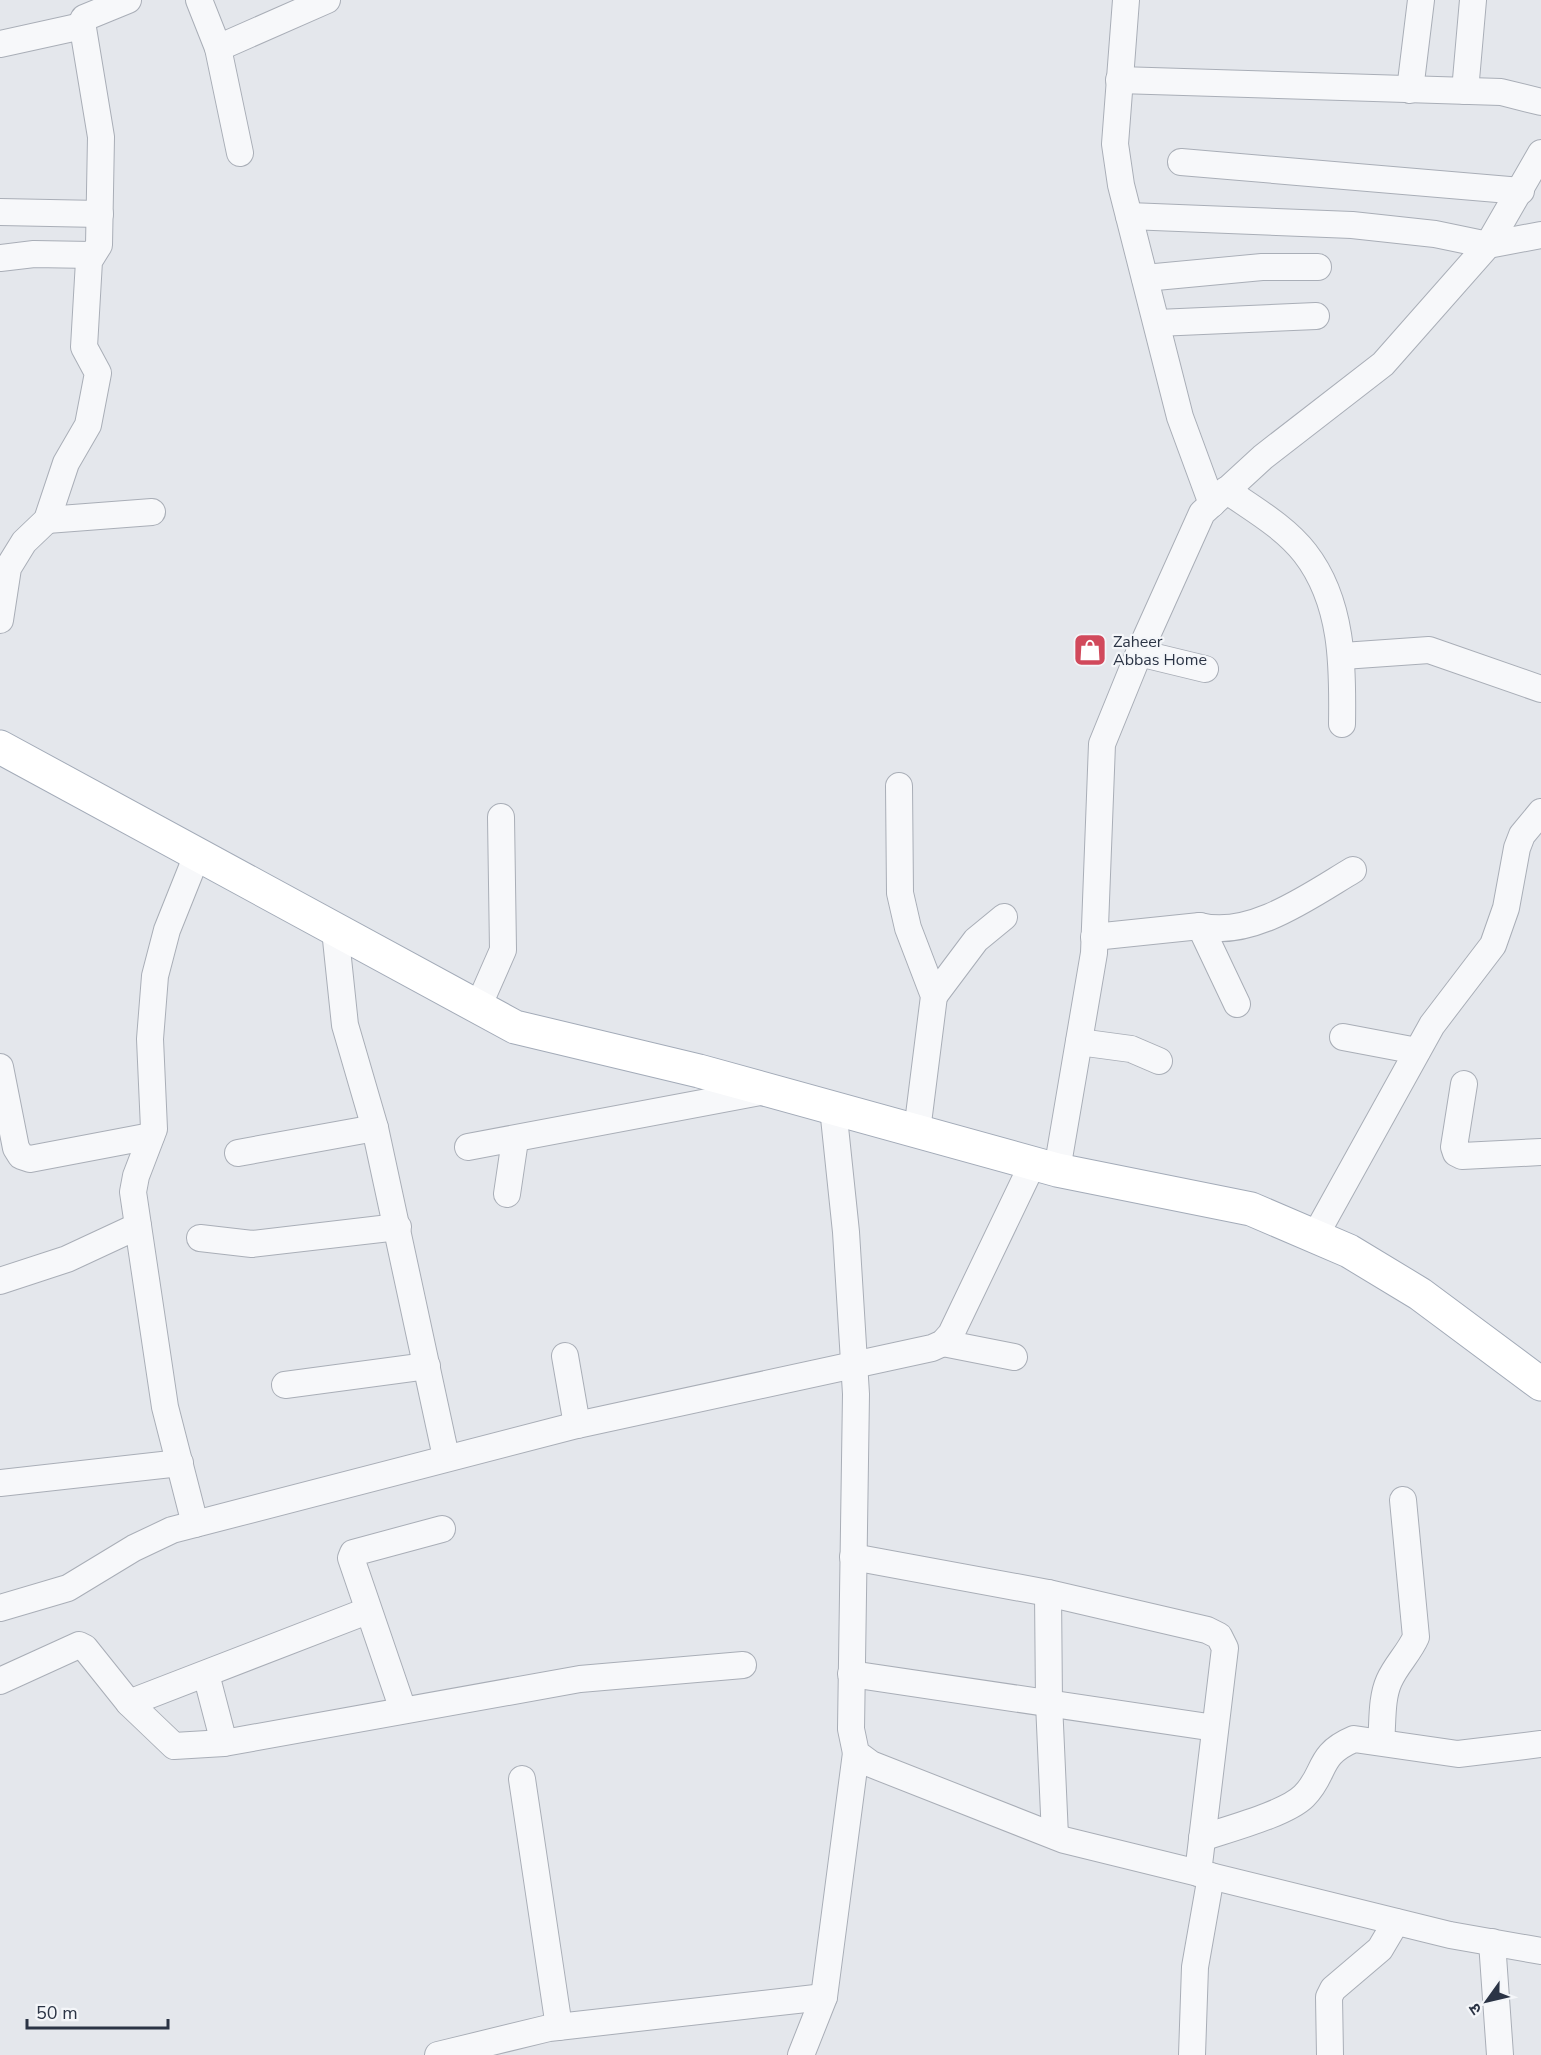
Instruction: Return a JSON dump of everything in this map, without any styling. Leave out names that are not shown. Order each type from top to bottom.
[{"type":"main road","points":[[0,747],[515,1027],[769,1090],[1045,1166],[1251,1209],[1349,1251],[1420,1294],[1541,1384]]},
{"type":"street","points":[[199,0],[218,48],[240,153]]},
{"type":"street","points":[[218,48],[327,0]]},
{"type":"street","points":[[1126,0],[1115,144],[1129,216],[1180,417],[1219,497],[1280,529],[1304,552],[1318,572],[1343,656],[1342,724]]},
{"type":"street","points":[[1410,90],[1421,0]]},
{"type":"street","points":[[1465,91],[1473,0]]},
{"type":"street","points":[[0,620],[8,568],[14,555],[48,520],[66,463],[91,417],[98,373],[84,347],[89,261],[99,244],[101,137],[82,26],[84,18],[120,2]]},
{"type":"street","points":[[0,44],[82,26]]},
{"type":"street","points":[[1119,80],[1465,91],[1514,94],[1541,102]]},
{"type":"street","points":[[943,1343],[951,1334],[1045,1166],[1079,1042],[1095,953],[1102,744],[1139,653],[1202,513],[1263,457],[1383,364],[1488,245],[1541,153]]},
{"type":"street","points":[[1181,162],[1521,191]]},
{"type":"street","points":[[0,212],[100,214]]},
{"type":"street","points":[[1129,216],[1352,225],[1435,234],[1488,245],[1541,236]]},
{"type":"street","points":[[0,258],[34,254],[92,255]]},
{"type":"street","points":[[1145,278],[1262,267],[1318,267]]},
{"type":"street","points":[[1157,323],[1316,316]]},
{"type":"street","points":[[48,520],[152,512]]},
{"type":"street","points":[[1343,656],[1429,650],[1541,689]]},
{"type":"street","points":[[1139,653],[1205,669]]},
{"type":"street","points":[[899,786],[900,893],[908,928],[934,996],[917,1131]]},
{"type":"street","points":[[1315,1236],[1442,1008],[1492,945],[1506,908],[1517,848],[1522,835],[1541,812]]},
{"type":"street","points":[[478,1007],[503,950],[501,816]]},
{"type":"street","points":[[195,1524],[165,1407],[138,1226],[134,1184],[152,1136],[154,1121],[150,1039],[155,975],[167,930],[197,855]]},
{"type":"street","points":[[1095,937],[1200,926],[1213,929],[1241,928],[1298,903],[1353,870]]},
{"type":"street","points":[[934,996],[976,940],[1004,917]]},
{"type":"street","points":[[1200,926],[1237,1004]]},
{"type":"street","points":[[335,930],[345,1025],[375,1128],[446,1457]]},
{"type":"street","points":[[1343,1037],[1417,1051]]},
{"type":"street","points":[[1079,1042],[1131,1049],[1159,1061]]},
{"type":"street","points":[[0,1067],[16,1148],[21,1156],[30,1159],[152,1136]]},
{"type":"street","points":[[1464,1084],[1454,1147],[1456,1153],[1462,1156],[1541,1152]]},
{"type":"street","points":[[468,1148],[769,1090]]},
{"type":"street","points":[[801,2055],[824,1997],[856,1753],[850,1729],[855,1366],[846,1232],[833,1108]]},
{"type":"street","points":[[238,1153],[375,1128]]},
{"type":"street","points":[[507,1194],[515,1140]]},
{"type":"street","points":[[0,1281],[67,1259],[138,1226]]},
{"type":"street","points":[[200,1238],[252,1244],[398,1227]]},
{"type":"street","points":[[0,1608],[68,1588],[152,1538],[195,1524],[446,1457],[577,1425],[855,1366],[943,1343],[1014,1357]]},
{"type":"street","points":[[566,1356],[577,1425]]},
{"type":"street","points":[[285,1385],[427,1366]]},
{"type":"street","points":[[0,1483],[180,1463]]},
{"type":"street","points":[[1381,1742],[1384,1697],[1389,1681],[1410,1651],[1416,1637],[1403,1500]]},
{"type":"street","points":[[403,1710],[367,1611],[351,1555],[442,1529]]},
{"type":"street","points":[[853,1557],[1048,1593],[1208,1630],[1220,1636],[1225,1648],[1202,1838],[1204,1875],[1195,1967],[1192,2055]]},
{"type":"street","points":[[1048,1593],[1049,1703],[1055,1836]]},
{"type":"street","points":[[129,1703],[367,1611]]},
{"type":"street","points":[[0,1682],[79,1645],[85,1648],[129,1703],[174,1746],[224,1743],[580,1679],[743,1665]]},
{"type":"street","points":[[206,1674],[224,1743]]},
{"type":"street","points":[[851,1674],[1215,1728]]},
{"type":"street","points":[[1202,1838],[1291,1805],[1305,1795],[1326,1757],[1340,1745],[1354,1739],[1458,1754],[1541,1744]]},
{"type":"street","points":[[856,1753],[871,1764],[1055,1836],[1396,1922],[1541,1951]]},
{"type":"street","points":[[522,1779],[560,2027]]},
{"type":"street","points":[[1330,2055],[1329,1997],[1333,1989],[1380,1950],[1396,1922]]},
{"type":"street","points":[[1492,1942],[1500,2055]]},
{"type":"street","points":[[438,2055],[560,2027],[824,1997]]},
{"type":"place","name":"Zaheer Abbas Home","points":[[1090,650]]}]
